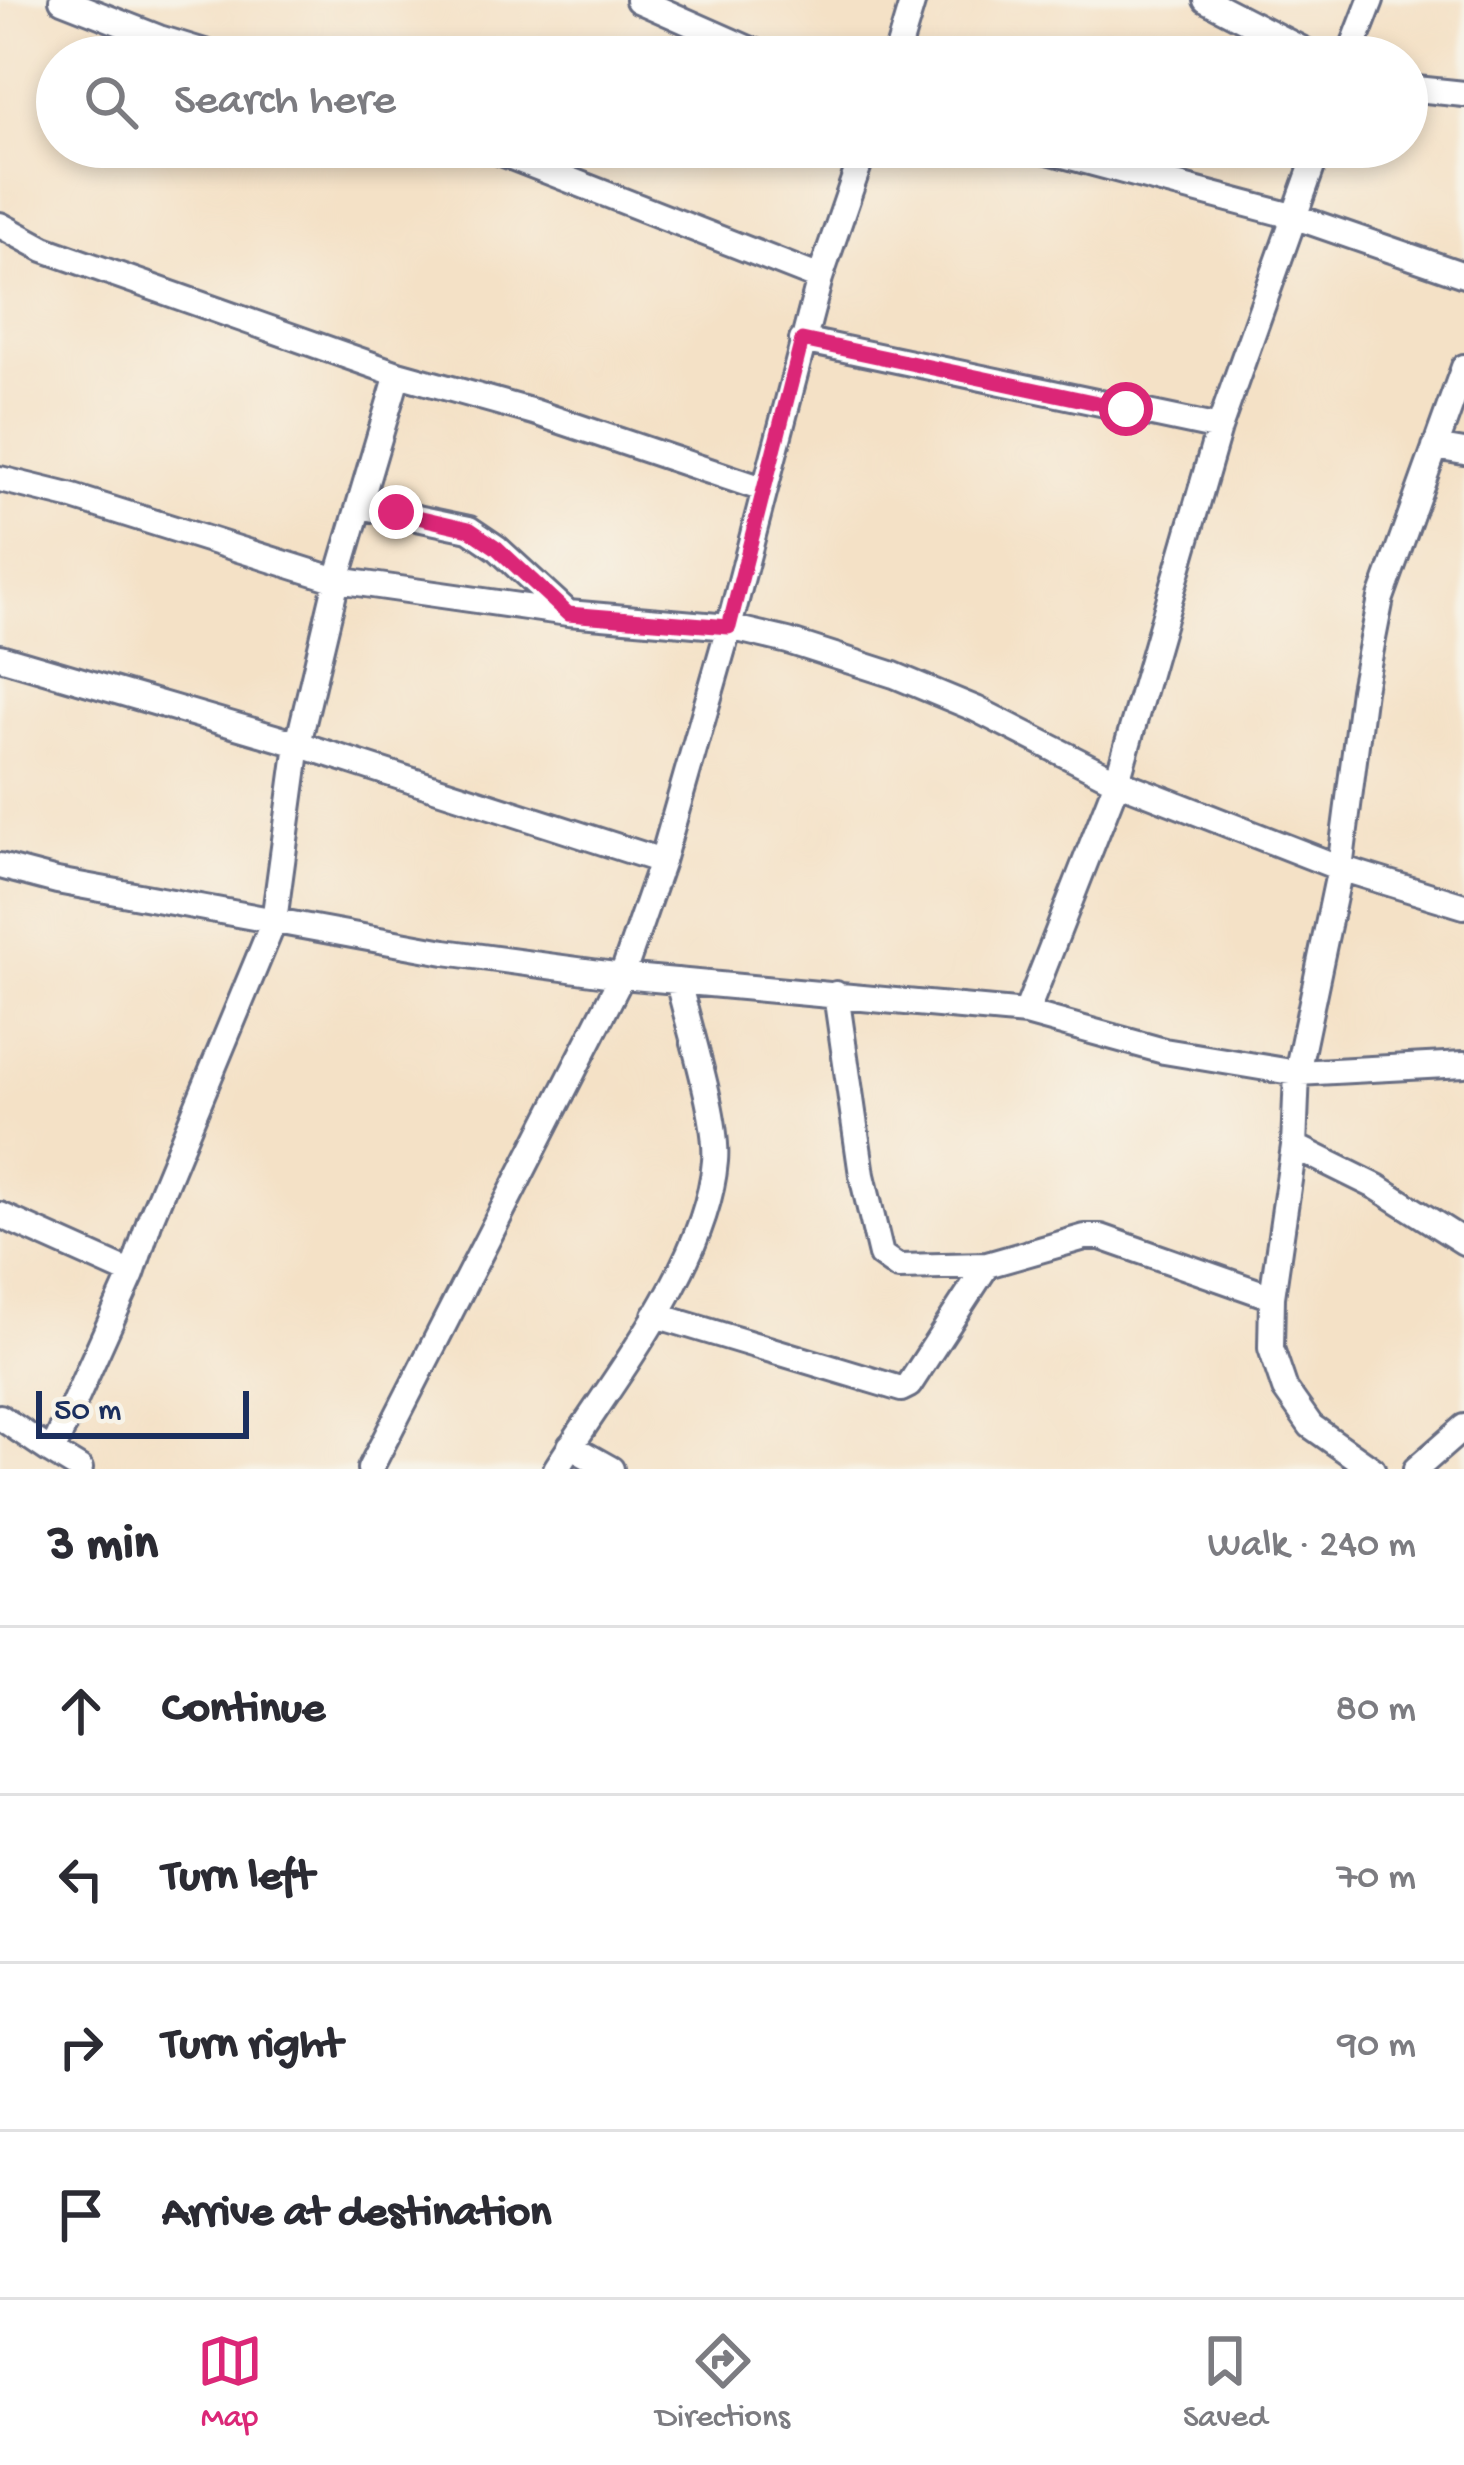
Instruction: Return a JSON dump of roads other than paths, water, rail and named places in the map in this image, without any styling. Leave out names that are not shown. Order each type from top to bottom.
[{"type":"street","points":[[62,0],[154,36]]},
{"type":"street","points":[[638,0],[682,9],[730,36]]},
{"type":"street","points":[[902,36],[913,0]]},
{"type":"street","points":[[1206,0],[1276,36]]},
{"type":"street","points":[[1357,36],[1371,0]]},
{"type":"street","points":[[1428,90],[1464,94]]},
{"type":"street","points":[[540,168],[820,278]]},
{"type":"street","points":[[370,1469],[622,976],[662,861],[729,627],[802,340],[858,168]]},
{"type":"street","points":[[1112,168],[1296,217],[1464,275]]},
{"type":"street","points":[[1026,1013],[1118,781],[1219,428],[1312,168]]},
{"type":"street","points":[[0,226],[44,249],[398,374],[534,412],[763,489]]},
{"type":"street","points":[[802,340],[1219,428]]},
{"type":"street","points":[[1372,1469],[1311,1426],[1285,1389],[1271,1348],[1272,1298],[1294,1146],[1297,1073],[1340,868],[1363,690],[1381,598],[1464,367]]},
{"type":"street","points":[[52,1452],[132,1274],[274,921],[298,744],[338,580],[398,374]]},
{"type":"street","points":[[1436,447],[1464,452]]},
{"type":"street","points":[[0,479],[73,497],[338,580],[568,614],[729,627],[788,641],[894,675],[1118,781],[1340,868],[1464,906]]},
{"type":"street","points":[[360,506],[469,529],[497,548],[568,614]]},
{"type":"street","points":[[0,657],[298,744],[662,861]]},
{"type":"street","points":[[0,866],[57,881],[445,952],[622,976],[1026,1013],[1164,1052],[1297,1073],[1464,1064]]},
{"type":"street","points":[[556,1469],[670,1292],[703,1216],[716,1160],[678,981]]},
{"type":"street","points":[[836,994],[862,1175],[881,1255],[898,1267],[987,1265],[1085,1237],[1101,1237],[1272,1298]]},
{"type":"street","points":[[1294,1146],[1377,1187],[1464,1242]]},
{"type":"street","points":[[0,1215],[132,1274]]},
{"type":"street","points":[[655,1315],[901,1389],[909,1385],[987,1265]]},
{"type":"street","points":[[0,1417],[80,1469]]},
{"type":"street","points":[[1416,1469],[1464,1427]]},
{"type":"street","points":[[570,1446],[611,1469]]}]
